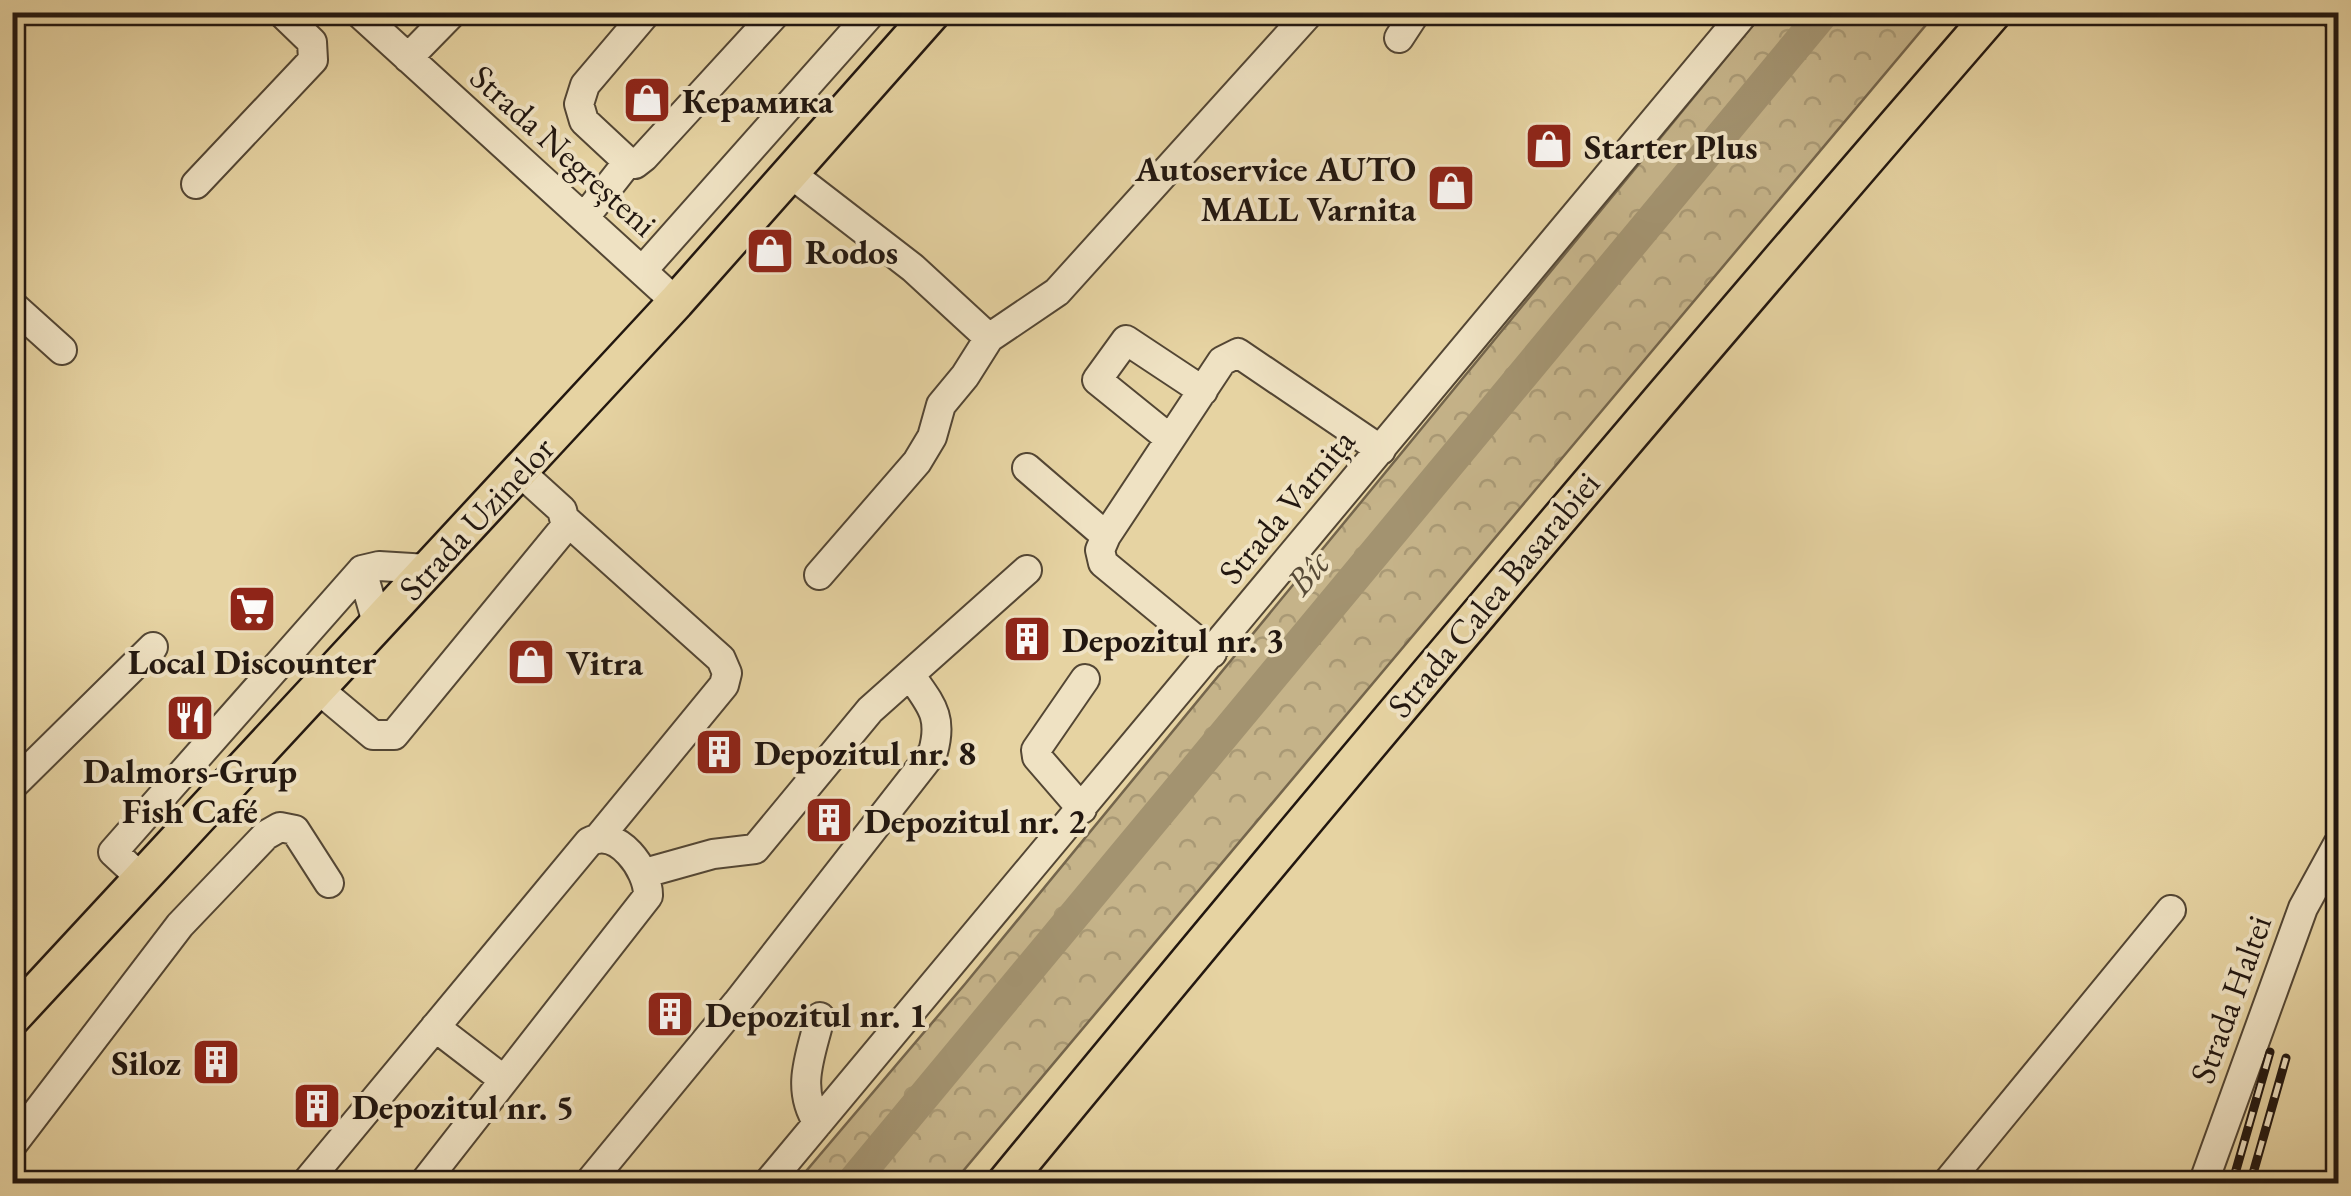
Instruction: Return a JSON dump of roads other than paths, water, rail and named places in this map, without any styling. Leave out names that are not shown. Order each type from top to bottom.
[{"type":"main road","name":"Strada Uzinelor","points":[[12,1018],[676,302],[933,12]]},
{"type":"main road","name":"Strada Calea Basarabiei","points":[[1004,1184],[1588,481],[1994,12]]},
{"type":"street","points":[[196,184],[314,60],[312,42],[281,12]]},
{"type":"street","name":"Strada Negreșteni","points":[[358,12],[676,302]]},
{"type":"street","points":[[408,58],[452,12]]},
{"type":"street","points":[[647,12],[585,85],[579,104],[584,121],[628,162],[636,164],[777,12]]},
{"type":"street","points":[[642,271],[872,12]]},
{"type":"street","points":[[819,576],[917,462],[932,437],[940,405],[965,376],[989,338],[1057,292],[1310,12]]},
{"type":"street","points":[[1399,38],[1416,12]]},
{"type":"street","name":"Strada Varnița","points":[[767,1184],[1745,12]]},
{"type":"street","points":[[584,218],[628,162]]},
{"type":"street","points":[[790,174],[913,268],[989,338]]},
{"type":"street","points":[[12,305],[62,350]]},
{"type":"street","points":[[1170,439],[1096,380],[1126,340],[1202,391]]},
{"type":"street","points":[[1212,653],[1103,563],[1100,550],[1222,361],[1238,353],[1381,450]]},
{"type":"street","points":[[1027,468],[1106,536]]},
{"type":"street","points":[[305,1184],[588,842],[600,836],[724,685],[727,674],[721,659],[567,521],[562,510],[519,472]]},
{"type":"street","points":[[317,688],[373,735],[394,735],[567,521]]},
{"type":"street","points":[[141,878],[113,852],[362,570],[380,566],[428,569]]},
{"type":"street","points":[[362,570],[377,624]]},
{"type":"street","points":[[645,873],[713,854],[755,849],[870,710],[1027,570]]},
{"type":"street","points":[[12,786],[154,647]]},
{"type":"street","points":[[588,1184],[933,752],[938,732],[935,711],[911,676]]},
{"type":"street","points":[[1082,809],[1036,750],[1085,679]]},
{"type":"street","points":[[12,1145],[180,925],[266,836],[280,827],[295,830],[329,883]]},
{"type":"street","points":[[422,1184],[648,896],[645,873],[622,847],[600,836]]},
{"type":"street","name":"Strada Haltei","points":[[2203,1184],[2303,908],[2338,844]]},
{"type":"street","points":[[1946,1184],[2171,910]]},
{"type":"street","points":[[818,1123],[806,1106],[805,1093],[820,1017]]},
{"type":"street","points":[[436,1027],[504,1080]]},
{"type":"waterway","name":"Bîc","points":[[851,1184],[1824,12]]},
{"type":"railway","points":[[2232,1184],[2270,1052]]},
{"type":"railway","points":[[2250,1184],[2286,1058]]},
{"type":"place","name":"Керамика","points":[[647,100]]},
{"type":"place","name":"Starter Plus","points":[[1549,146]]},
{"type":"place","name":"Autoservice AUTO MALL Varnita","points":[[1451,188]]},
{"type":"place","name":"Rodos","points":[[770,251]]},
{"type":"place","name":"Local Discounter","points":[[252,609]]},
{"type":"place","name":"Depozitul nr. 3","points":[[1027,639]]},
{"type":"place","name":"Vitra","points":[[531,662]]},
{"type":"place","name":"Dalmors-Grup Fish Café","points":[[190,718]]},
{"type":"place","name":"Depozitul nr. 8","points":[[719,752]]},
{"type":"place","name":"Depozitul nr. 2","points":[[829,820]]},
{"type":"place","name":"Depozitul nr. 1","points":[[670,1014]]},
{"type":"place","name":"Siloz","points":[[216,1062]]},
{"type":"place","name":"Depozitul nr. 5","points":[[317,1106]]}]
